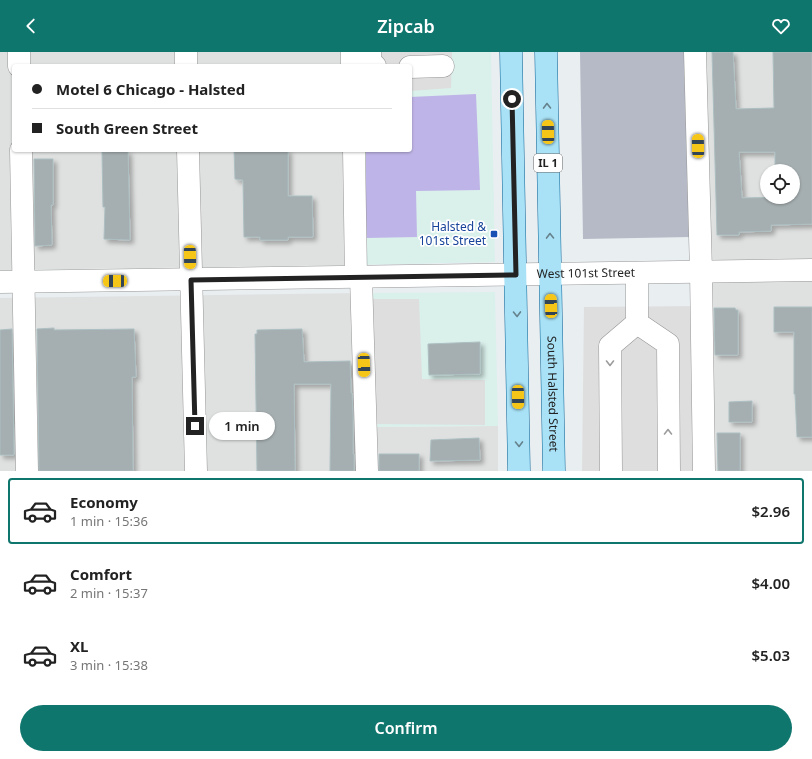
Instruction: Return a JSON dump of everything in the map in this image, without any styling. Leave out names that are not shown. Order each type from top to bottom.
[{"type":"main road","points":[[511,52],[519,471]]},
{"type":"main road","name":"South Halsted Street","points":[[546,52],[554,471]]},
{"type":"street","points":[[19,52],[19,64]]},
{"type":"street","points":[[186,52],[186,64]]},
{"type":"street","points":[[352,52],[352,64]]},
{"type":"street","points":[[370,52],[370,61],[372,64]]},
{"type":"street","points":[[695,52],[701,272],[704,471]]},
{"type":"street","points":[[412,67],[443,66]]},
{"type":"street","points":[[21,152],[27,471]]},
{"type":"street","points":[[188,152],[196,471]]},
{"type":"street","points":[[354,152],[367,471]]},
{"type":"street","name":"West 101st Street","points":[[0,282],[812,270]]},
{"type":"street","points":[[611,471],[610,346],[637,323],[637,273]]},
{"type":"street","points":[[637,323],[668,344],[669,471]]},
{"type":"shaded area","points":[[0,52],[352,52],[352,64],[12,64],[12,152],[354,152],[356,265],[0,270]]},
{"type":"shaded area","points":[[352,52],[491,52],[495,262],[356,265],[354,152],[412,152],[412,64],[402,64]]},
{"type":"shaded area","points":[[365,52],[452,52],[451,88],[412,91],[412,64],[365,64]]},
{"type":"shaded area","points":[[580,52],[686,52],[690,237],[583,239]]},
{"type":"shaded area","points":[[692,52],[812,52],[812,471],[699,471]]},
{"type":"shaded area","points":[[476,94],[480,190],[416,191],[417,237],[366,238],[366,152],[412,152],[412,97]]},
{"type":"shaded area","points":[[495,292],[498,426],[366,427],[361,293]]},
{"type":"shaded area","points":[[361,293],[366,427],[498,426],[498,471],[0,471],[0,298]]},
{"type":"shaded area","points":[[370,299],[419,299],[422,379],[485,380],[485,425],[375,424]]},
{"type":"shaded area","points":[[700,306],[703,471],[582,471],[584,307]]},
{"type":"building","points":[[712,52],[733,52],[736,109],[774,108],[773,52],[812,52],[812,224],[771,225],[771,231],[739,232],[739,235],[717,235]]},
{"type":"building","points":[[102,152],[128,152],[130,240],[104,239],[105,207],[103,207]]},
{"type":"building","points":[[234,152],[288,152],[288,196],[312,196],[313,237],[288,237],[288,240],[260,240],[260,237],[244,237],[243,180],[235,179]]},
{"type":"building","points":[[34,159],[53,159],[53,205],[51,205],[52,245],[35,246]]},
{"type":"building","points":[[774,307],[812,307],[812,437],[797,437],[794,394],[794,332],[774,332]]},
{"type":"building","points":[[714,308],[735,308],[738,310],[738,355],[715,355]]},
{"type":"building","points":[[54,328],[54,330],[134,329],[136,377],[132,377],[133,471],[39,471],[37,329]]},
{"type":"building","points":[[12,329],[14,455],[0,455],[0,330]]},
{"type":"building","points":[[302,329],[304,362],[350,361],[354,471],[330,471],[331,384],[294,384],[295,471],[257,471],[255,334],[257,334],[257,330]]},
{"type":"building","points":[[480,342],[480,374],[429,375],[428,344]]},
{"type":"building","points":[[752,401],[752,422],[729,422],[729,402]]},
{"type":"building","points":[[717,433],[740,433],[740,471],[718,471]]},
{"type":"building","points":[[479,438],[480,460],[430,461],[431,440]]},
{"type":"building","points":[[379,454],[419,454],[419,471],[379,471]]},
{"type":"place","name":"Halsted & 101st Street","points":[[494,234]]},
{"type":"route","points":[[195,426],[191,280],[516,275],[512,99]]}]
